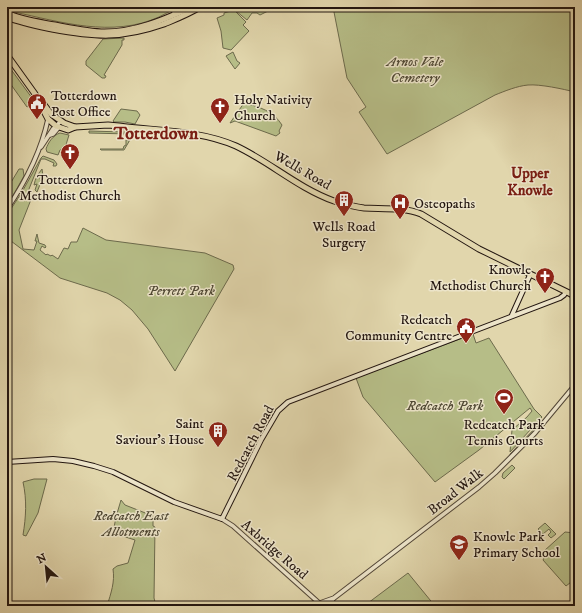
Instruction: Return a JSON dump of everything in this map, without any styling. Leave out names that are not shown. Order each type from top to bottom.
[{"type":"highway","points":[[7,16],[69,32],[111,36],[146,30],[192,7]]},
{"type":"highway","points":[[7,16],[85,31],[102,32],[121,31],[148,25],[184,11],[200,7]]},
{"type":"highway","points":[[148,25],[176,10]]},
{"type":"highway","name":"Wells Road","points":[[7,55],[50,116],[59,125],[75,127],[108,125],[190,133],[215,138],[250,154],[306,188],[335,201],[362,208],[412,211],[419,213],[479,249],[575,297]]},
{"type":"main road","points":[[512,315],[530,275]]},
{"type":"main road","name":"Redcatch Road","points":[[222,519],[278,411],[288,402],[519,312],[560,298],[566,292]]},
{"type":"main road","points":[[514,308],[515,311],[519,312]]},
{"type":"main road","points":[[7,462],[53,459],[73,461],[94,466],[113,472],[174,502],[222,519]]},
{"type":"street","points":[[7,209],[29,172],[40,148],[50,116]]},
{"type":"street","points":[[40,148],[59,125]]},
{"type":"street","name":"Broad Walk","points":[[328,606],[334,598],[479,487],[495,473],[535,434],[575,385]]},
{"type":"street","name":"Axbridge Road","points":[[222,519],[233,526],[319,603]]},
{"type":"street","name":"Axbridge Road","points":[[309,605],[312,600],[312,596]]},
{"type":"street","name":"Broad Walk","points":[[309,605],[334,598]]},
{"type":"street","points":[[319,603],[324,606]]},
{"type":"green space","points":[[7,7],[174,7],[169,12],[159,17],[141,23],[105,27],[68,24],[14,12],[7,9]]},
{"type":"green space","points":[[231,7],[276,7],[260,15],[257,13],[252,13],[247,20]]},
{"type":"green space","name":"Arnos Vale Cemetery","points":[[333,7],[575,7],[575,92],[533,85],[511,89],[495,95],[387,154],[359,112],[366,107],[347,78]]},
{"type":"green space","points":[[234,10],[246,22],[243,25],[249,31],[231,50],[223,48],[221,31],[217,18],[224,15],[224,13]]},
{"type":"green space","points":[[124,38],[124,40],[122,40],[122,45],[104,75],[106,76],[105,78],[102,78],[86,65],[86,61],[103,39]]},
{"type":"green space","points":[[233,52],[237,61],[240,63],[235,69],[226,56]]},
{"type":"green space","points":[[7,64],[35,102],[27,107],[7,79]]},
{"type":"green space","points":[[244,103],[261,108],[275,116],[282,125],[279,131],[280,133],[276,136],[235,121],[230,123]]},
{"type":"green space","points":[[121,109],[137,111],[140,115],[135,124],[113,121]]},
{"type":"green space","points":[[89,131],[134,133],[124,150],[101,150],[100,149],[123,149],[126,145],[126,140],[129,141],[130,134],[89,133]]},
{"type":"green space","points":[[60,133],[69,135],[65,148],[60,150],[58,155],[47,152],[46,149],[49,142],[53,137]]},
{"type":"green space","name":"Perrett Park","points":[[43,156],[54,160],[57,164],[56,166],[53,166],[54,163],[41,159],[27,194],[32,197],[19,230],[23,249],[34,250],[37,241],[35,241],[37,234],[39,243],[45,245],[46,247],[45,248],[42,246],[40,250],[46,255],[52,255],[58,259],[64,248],[68,249],[71,242],[77,242],[83,228],[106,240],[205,253],[233,265],[234,269],[175,371],[148,329],[132,310],[120,300],[107,293],[60,278],[7,238],[7,215],[22,192],[41,158]]},
{"type":"green space","points":[[19,169],[23,169],[24,176],[7,206],[7,189]]},
{"type":"green space","points":[[42,169],[43,176],[40,178],[41,182],[37,192],[35,190],[37,184],[34,185],[34,183]]},
{"type":"green space","name":"Redcatch Park","points":[[473,334],[476,343],[489,338],[534,409],[542,417],[510,452],[512,430],[532,411],[530,408],[479,450],[435,482],[363,397],[356,378]]},
{"type":"green space","points":[[543,420],[544,421],[511,456],[510,454]]},
{"type":"green space","points":[[512,465],[515,468],[504,479],[502,477],[503,473]]},
{"type":"green space","points":[[34,479],[47,479],[38,513],[26,536],[23,535],[26,508],[23,482]]},
{"type":"green space","name":"Redcatch East Allotments","points":[[121,500],[125,505],[153,516],[153,526],[155,527],[154,598],[156,606],[107,606],[113,583],[113,569],[117,566],[128,563],[135,540],[113,533]]},
{"type":"green space","points":[[545,523],[556,534],[551,538],[548,535],[551,532],[549,529],[543,534],[538,529]]},
{"type":"green space","points":[[565,532],[575,533],[575,579],[566,586],[543,560],[545,556],[544,551]]},
{"type":"green space","points":[[408,573],[435,606],[364,606]]},
{"type":"place","name":"Totterdown Post Office","points":[[37,120]]},
{"type":"place","name":"Holy Nativity Church","points":[[220,124]]},
{"type":"place","name":"Totterdown Methodist Church","points":[[70,170]]},
{"type":"place","name":"Wells Road Surgery","points":[[344,217]]},
{"type":"place","name":"Osteopaths","points":[[400,220]]},
{"type":"place","name":"Knowle Methodist Church","points":[[545,294]]},
{"type":"place","name":"Redcatch Community Centre","points":[[466,344]]},
{"type":"place","name":"Redcatch Park Tennis Courts","points":[[504,415]]},
{"type":"place","name":"Saint Saviour's House","points":[[218,448]]},
{"type":"place","name":"Knowle Park Primary School","points":[[459,561]]},
{"type":"district","name":"Totterdown","points":[[156,133]]},
{"type":"district","name":"Upper Knowle","points":[[530,182]]}]
